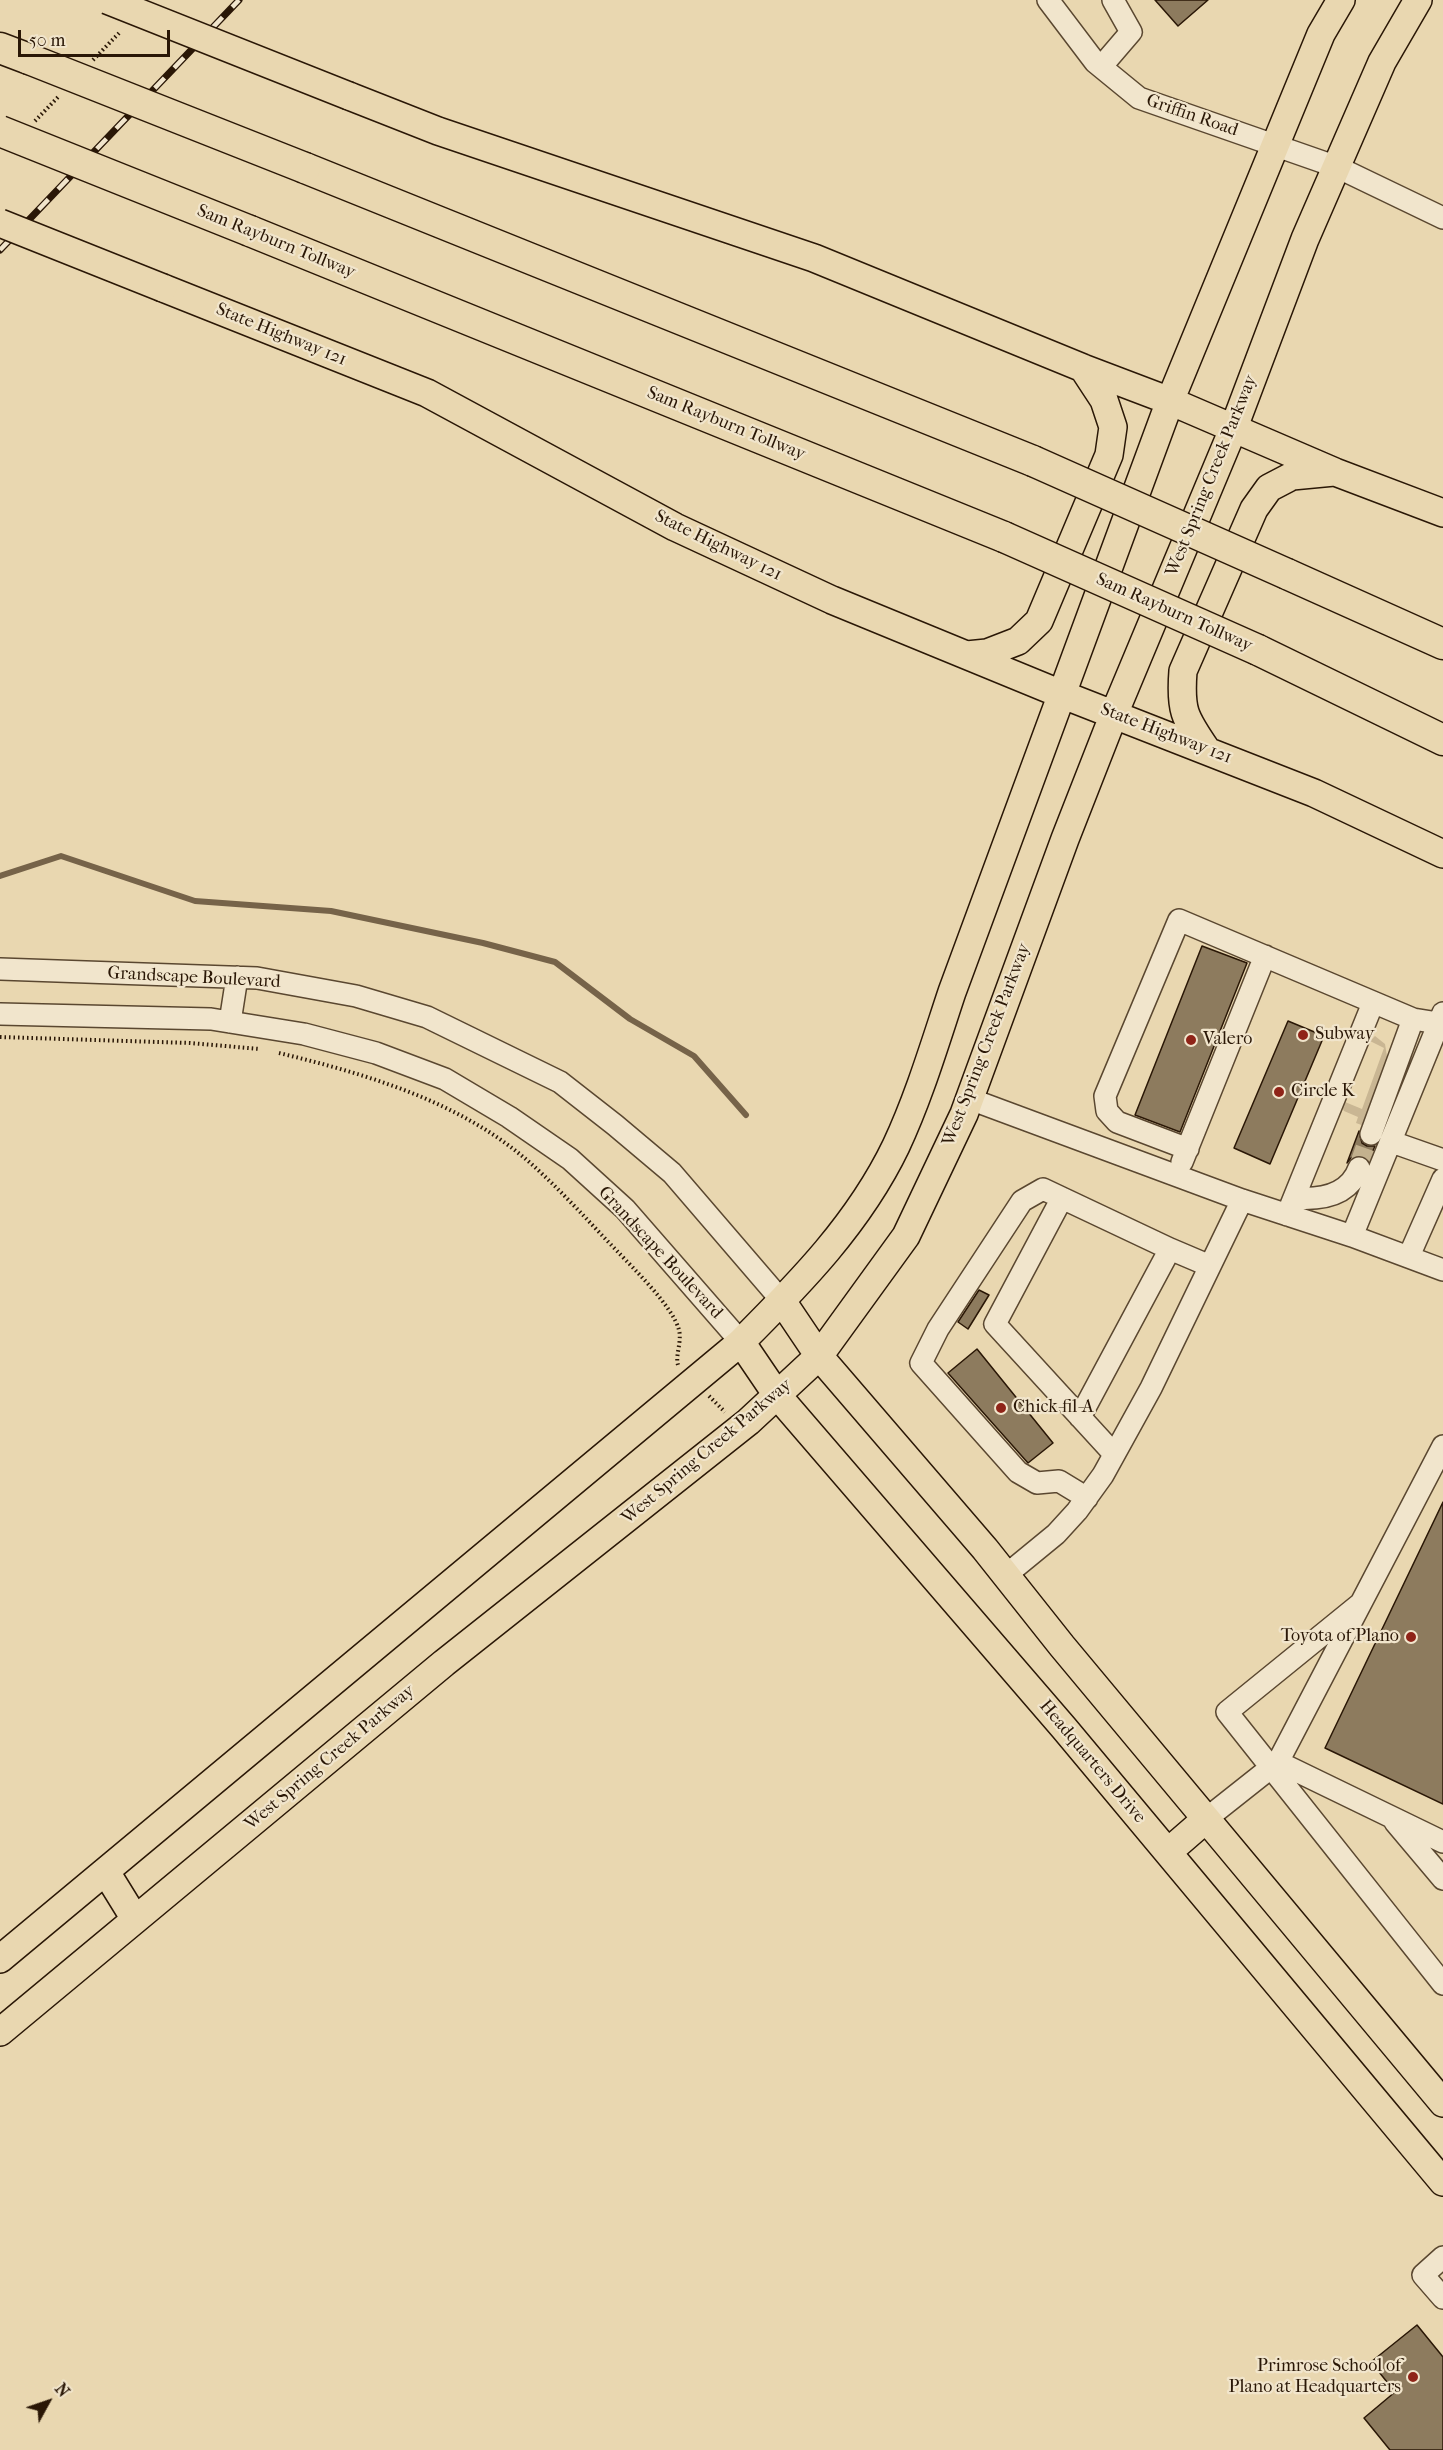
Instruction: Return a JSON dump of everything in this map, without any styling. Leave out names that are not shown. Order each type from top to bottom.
[{"type":"highway","points":[[0,48],[305,168],[1033,461],[1443,644]]},
{"type":"highway","name":"Sam Rayburn Tollway","points":[[0,131],[1004,537],[1258,650],[1443,740]]},
{"type":"main road","points":[[107,0],[438,131],[814,258],[1234,427],[1335,472],[1443,513]]},
{"type":"main road","points":[[0,1959],[741,1342],[815,1267],[856,1213],[896,1147],[925,1075],[952,992],[1170,401],[1321,34],[1341,0]]},
{"type":"main road","name":"West Spring Creek Parkway","points":[[0,2032],[444,1663],[741,1428],[819,1356],[906,1236],[970,1099],[1025,945],[1114,714],[1234,427],[1305,239],[1382,62],[1418,0]]},
{"type":"main road","name":"State Highway 121","points":[[0,223],[427,393],[675,527],[832,600],[1061,694],[1314,793],[1443,854]]},
{"type":"main road","points":[[967,656],[987,653],[1018,641],[1039,621],[1109,455],[1113,427],[1104,400],[1083,368]]},
{"type":"main road","points":[[1206,749],[1189,723],[1181,700],[1183,671],[1254,509],[1269,488],[1292,476],[1335,472]]},
{"type":"main road","points":[[782,1301],[819,1356],[1006,1575],[1062,1646],[1443,2103]]},
{"type":"main road","name":"Headquarters Drive","points":[[741,1342],[777,1395],[1168,1852],[1443,2182]]},
{"type":"main road","points":[[1168,1852],[1206,1819]]},
{"type":"main road","points":[[105,1872],[135,1919]]},
{"type":"street","name":"Griffin Road","points":[[1048,0],[1101,67],[1140,98],[1337,167],[1443,218]]},
{"type":"street","points":[[1101,67],[1131,32],[1113,0]]},
{"type":"street","points":[[1188,1149],[1117,1122],[1107,1111],[1105,1096],[1179,921],[1413,1019],[1442,1020],[1352,1236]]},
{"type":"street","points":[[1176,1176],[1265,956]]},
{"type":"street","name":"Grandscape Boulevard","points":[[0,969],[257,978],[356,996],[427,1017],[560,1082],[672,1173],[782,1301]]},
{"type":"street","points":[[230,1022],[237,977]]},
{"type":"street","points":[[1290,1206],[1373,1003]]},
{"type":"street","name":"Grandscape Boulevard","points":[[0,1014],[211,1019],[304,1034],[376,1053],[445,1079],[509,1117],[570,1159],[624,1209],[741,1342]]},
{"type":"street","points":[[1371,1134],[1413,1019]]},
{"type":"street","points":[[970,1099],[1242,1200],[1290,1206],[1352,1236],[1443,1270]]},
{"type":"street","points":[[1392,1142],[1443,1160]]},
{"type":"street","points":[[1290,1206],[1341,1191],[1350,1185],[1359,1168]]},
{"type":"street","points":[[1409,1256],[1443,1179]]},
{"type":"street","points":[[1086,1498],[1059,1481],[1037,1483],[1018,1472],[921,1364],[938,1329],[1022,1201],[1043,1189],[1210,1266]]},
{"type":"street","points":[[1062,1198],[995,1324],[1114,1454]]},
{"type":"street","points":[[1006,1575],[1056,1534],[1086,1498],[1114,1454],[1150,1388],[1242,1200]]},
{"type":"street","points":[[1080,1417],[1170,1249]]},
{"type":"street","points":[[1206,1819],[1274,1765],[1443,1446]]},
{"type":"street","points":[[1360,1604],[1227,1712],[1274,1765],[1443,1984]]},
{"type":"street","points":[[1274,1765],[1443,1842]]},
{"type":"street","points":[[1390,1816],[1443,1879]]},
{"type":"street","points":[[1443,2258],[1423,2275],[1443,2298]]},
{"type":"path","points":[[0,1036],[190,1043],[270,1050],[381,1081],[436,1103],[486,1130],[527,1160],[636,1271],[672,1314],[680,1331],[680,1349],[676,1364],[741,1428]]},
{"type":"shaded area","points":[[1375,1036],[1385,1044],[1389,1068],[1367,1127],[1356,1123],[1358,1117],[1344,1111],[1342,1107],[1345,1102],[1362,1109],[1384,1048],[1370,1041]]},
{"type":"building","points":[[1155,0],[1208,0],[1178,26]]},
{"type":"building","name":"Valero","points":[[1202,946],[1247,963],[1180,1132],[1135,1115]]},
{"type":"building","name":"Circle K","points":[[1288,1021],[1324,1036],[1270,1164],[1234,1148]]},
{"type":"building","points":[[1359,1131],[1362,1143],[1375,1146],[1369,1160],[1358,1155],[1347,1163]]},
{"type":"building","points":[[979,1290],[989,1295],[968,1329],[958,1322]]},
{"type":"building","name":"Chick-fil-A","points":[[977,1349],[1053,1443],[1028,1463],[948,1373]]},
{"type":"building","name":"Toyota of Plano","points":[[1443,1502],[1443,1804],[1325,1748]]},
{"type":"building","name":"Primrose School of Plano at Headquarters","points":[[1417,2325],[1443,2357],[1443,2450],[1390,2450],[1364,2418],[1395,2392],[1371,2362]]},
{"type":"waterway","points":[[0,876],[61,856],[195,901],[331,911],[483,943],[555,962],[630,1019],[694,1056],[746,1115]]},
{"type":"tunnel","points":[[1359,1168],[1371,1134]]},
{"type":"railway","points":[[0,250],[239,0]]},
{"type":"place","name":"Subway","points":[[1303,1035]]},
{"type":"place","name":"Valero","points":[[1191,1040]]},
{"type":"place","name":"Circle K","points":[[1279,1092]]},
{"type":"place","name":"Chick-fil-A","points":[[1001,1408]]},
{"type":"place","name":"Toyota of Plano","points":[[1411,1637]]},
{"type":"place","name":"Primrose School of Plano at Headquarters","points":[[1413,2377]]}]
